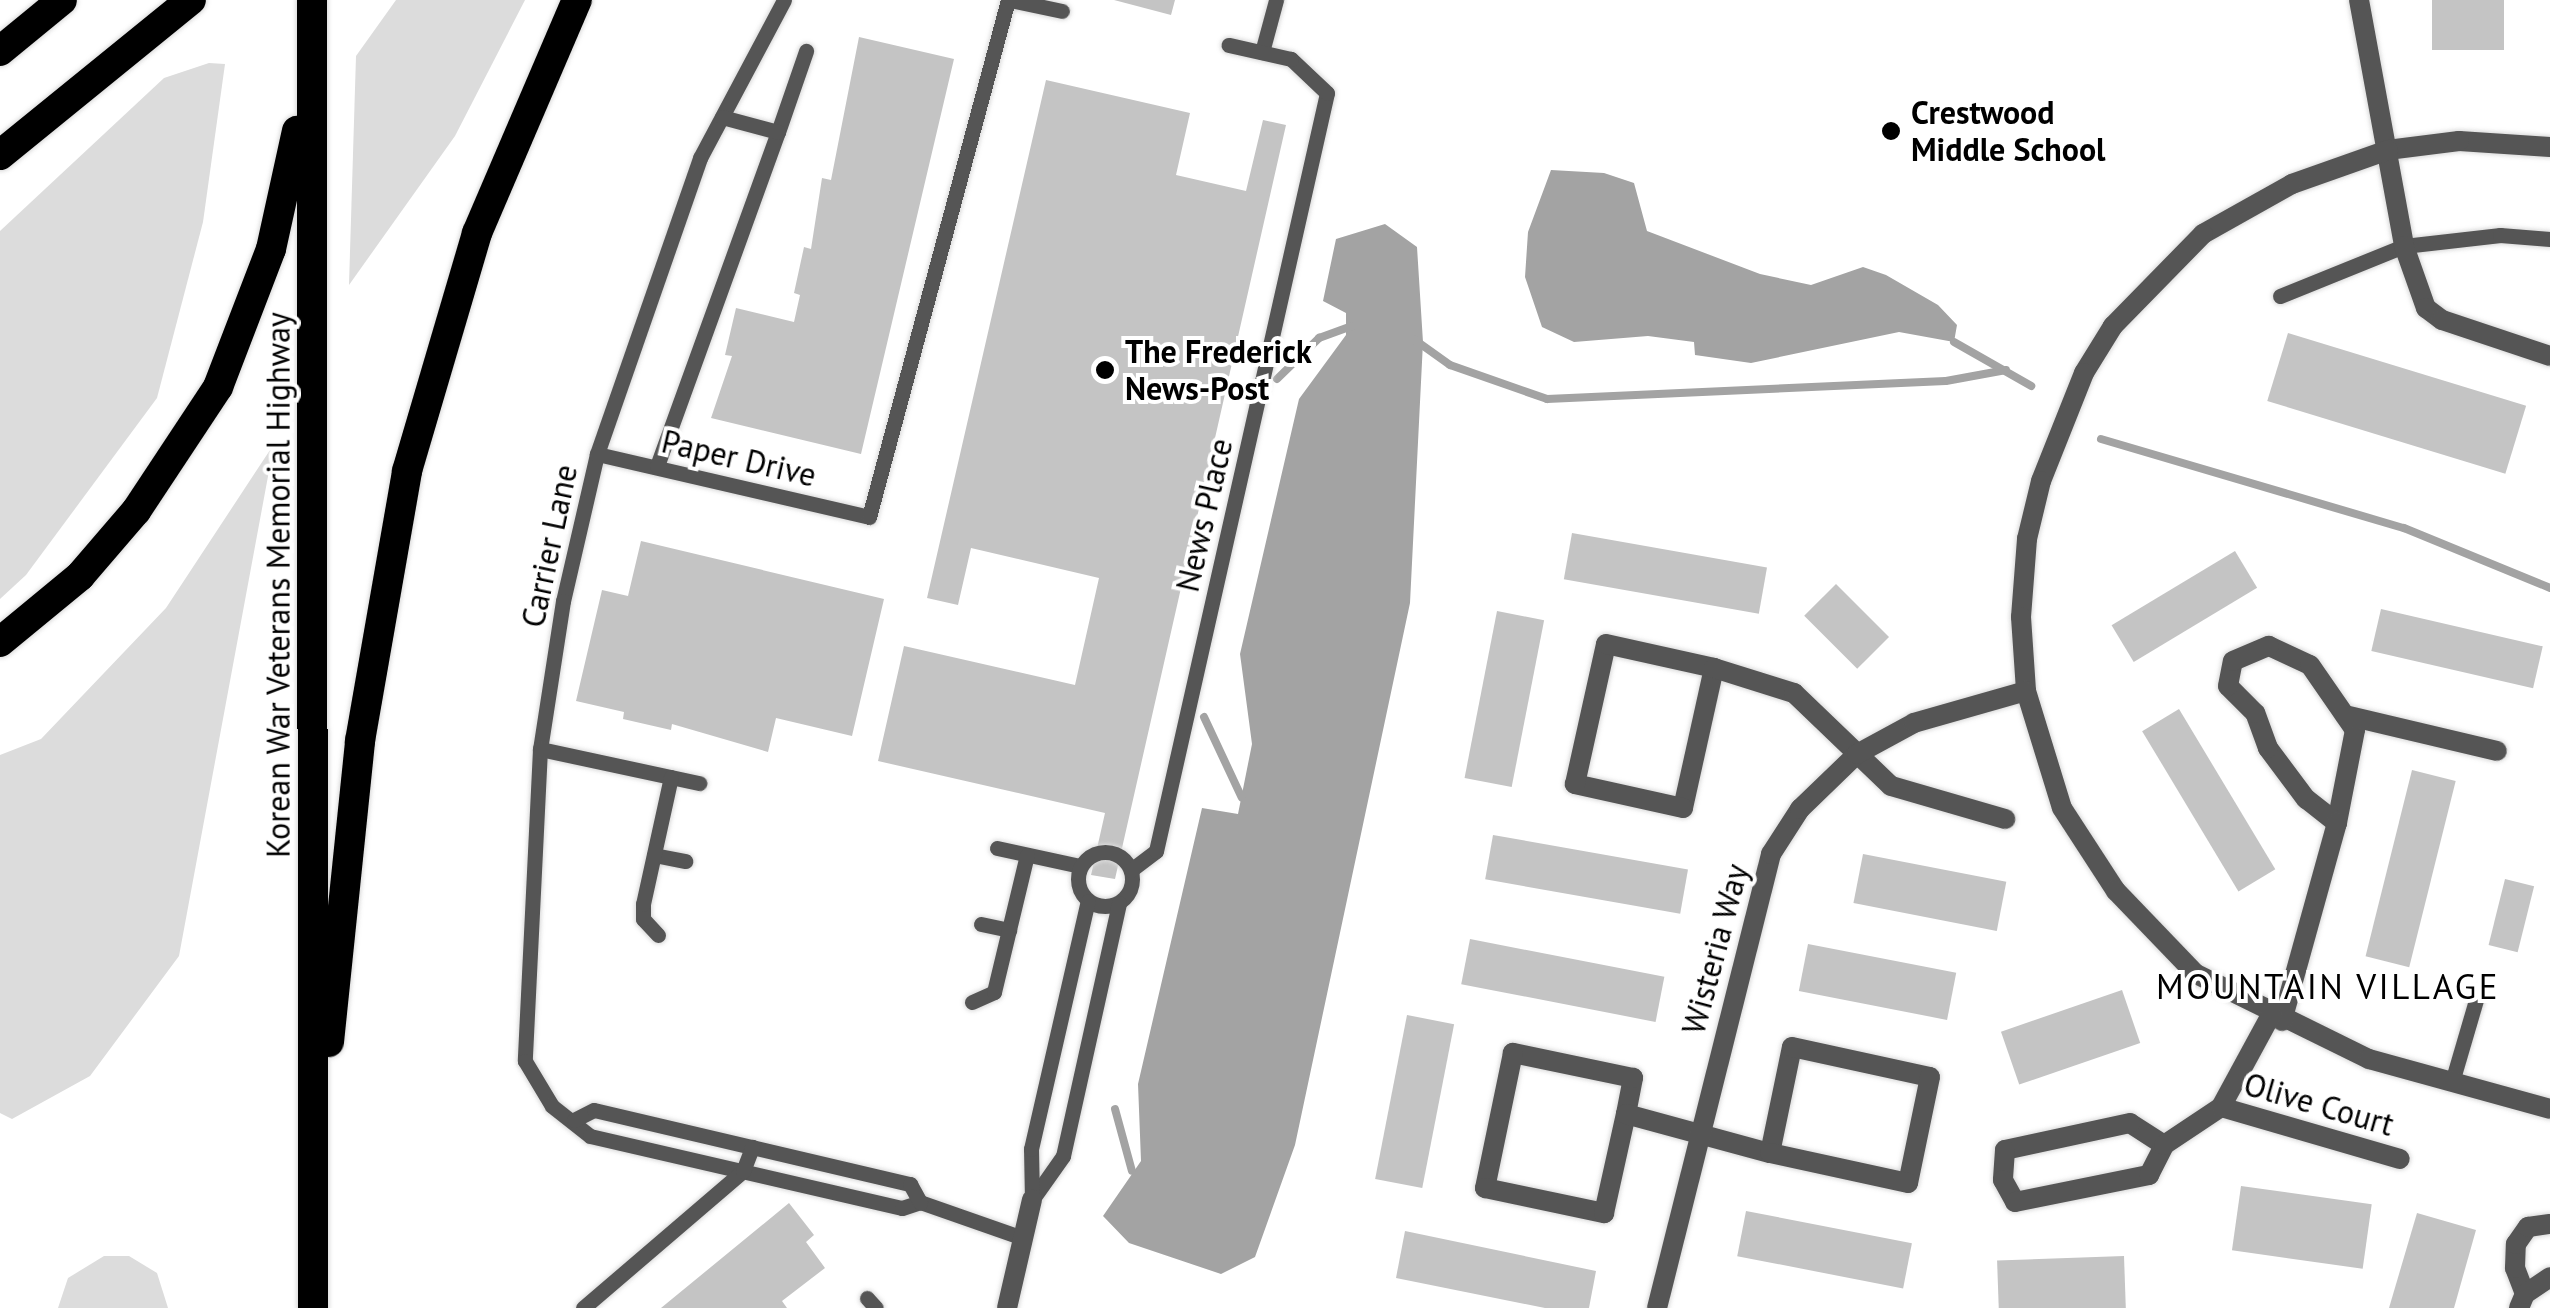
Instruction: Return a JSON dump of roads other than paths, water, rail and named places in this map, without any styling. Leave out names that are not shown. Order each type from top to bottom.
[{"type":"highway","points":[[0,50],[62,0]]},
{"type":"highway","points":[[0,154],[191,0]]},
{"type":"highway","points":[[0,642],[80,576],[136,511],[218,387],[271,249],[292,166],[311,0]]},
{"type":"highway","name":"Korean War Veterans Memorial Highway","points":[[311,0],[314,1170]]},
{"type":"highway","points":[[313,1308],[314,1170],[360,741],[407,471],[478,233],[577,0]]},
{"type":"street","points":[[2359,0],[2404,246],[2426,308],[2442,320],[2550,356]]},
{"type":"street","points":[[2550,147],[2459,140],[2388,150],[2246,206],[2159,274],[2113,326],[2055,434],[2027,539],[2021,617],[2026,691],[2062,808],[2116,890],[2196,974],[2276,1018],[2369,1058],[2550,1109]]},
{"type":"street","points":[[1714,668],[1683,808],[1575,784],[1606,644],[1714,668],[1794,694],[1891,786],[1916,798],[2005,819]]},
{"type":"street","points":[[2164,1145],[2130,1123],[2005,1150],[2003,1180],[2016,1202],[2149,1175],[2164,1145],[2221,1107],[2276,1018],[2337,823],[2354,730],[2310,665],[2282,647],[2251,650],[2233,660],[2226,674],[2228,686],[2255,713],[2268,748],[2306,800],[2337,823]]},
{"type":"street","name":"Wisteria Way","points":[[1657,1308],[1772,854],[1800,809],[1857,754],[1914,723],[2026,691]]},
{"type":"street","points":[[2345,716],[2498,752]]},
{"type":"street","points":[[1626,1114],[1699,1130],[1770,1154],[1908,1182],[1930,1077],[1792,1048],[1770,1154]]},
{"type":"street","points":[[1513,1053],[1633,1078],[1626,1114],[1604,1213],[1485,1188],[1513,1053]]},
{"type":"street","name":"Olive Court","points":[[2221,1107],[2400,1159]]},
{"type":"street","points":[[1007,1308],[1032,1200]]},
{"type":"street","points":[[2550,1224],[2528,1227],[2516,1244],[2515,1268],[2522,1301],[2550,1277]]},
{"type":"lane","name":"Carrier Lane","points":[[784,0],[694,175],[597,454],[563,600],[540,748],[525,1061],[552,1106],[590,1136],[902,1208],[920,1202],[1022,1238]]},
{"type":"lane","points":[[1009,0],[1062,11]]},
{"type":"lane","name":"Paper Drive","points":[[597,454],[870,516],[1009,0]]},
{"type":"lane","points":[[1229,46],[1262,52],[1276,0]]},
{"type":"lane","points":[[657,466],[806,51]]},
{"type":"lane","name":"News Place","points":[[1131,870],[1156,851],[1328,93],[1292,58],[1262,52]]},
{"type":"lane","points":[[722,117],[778,132]]},
{"type":"lane","points":[[2280,296],[2404,246],[2500,235],[2550,239]]},
{"type":"lane","points":[[540,748],[699,783]]},
{"type":"lane","points":[[658,934],[643,919],[671,777]]},
{"type":"lane","points":[[997,848],[1080,866],[1101,852],[1124,859],[1133,882],[1119,903],[1063,1156],[1032,1200]]},
{"type":"lane","points":[[654,854],[685,861]]},
{"type":"lane","points":[[972,1002],[994,992],[1027,854]]},
{"type":"lane","points":[[1080,866],[1080,891],[1088,901],[1119,903]]},
{"type":"lane","points":[[1032,1200],[1031,1149],[1088,901]]},
{"type":"lane","points":[[981,924],[1009,930]]},
{"type":"lane","points":[[2452,1082],[2478,993]]},
{"type":"lane","name":"Carrier Lane","points":[[574,1120],[594,1110],[752,1146],[910,1184],[920,1202]]},
{"type":"lane","points":[[583,1308],[744,1172],[752,1146]]},
{"type":"waterway","points":[[1277,379],[1319,338],[1352,326]]},
{"type":"waterway","points":[[1415,340],[1450,365],[1547,399],[1946,381],[2006,370]]},
{"type":"waterway","points":[[1954,342],[2031,386]]},
{"type":"waterway","points":[[2101,439],[2404,528],[2550,588]]},
{"type":"waterway","points":[[1204,717],[1242,798]]},
{"type":"waterway","points":[[1115,1109],[1132,1171]]},
{"type":"place","name":"Crestwood Middle School","points":[[1891,131]]},
{"type":"place","name":"The Frederick News-Post","points":[[1105,370]]},
{"type":"district","name":"MOUNTAIN VILLAGE","points":[[2328,986]]}]
